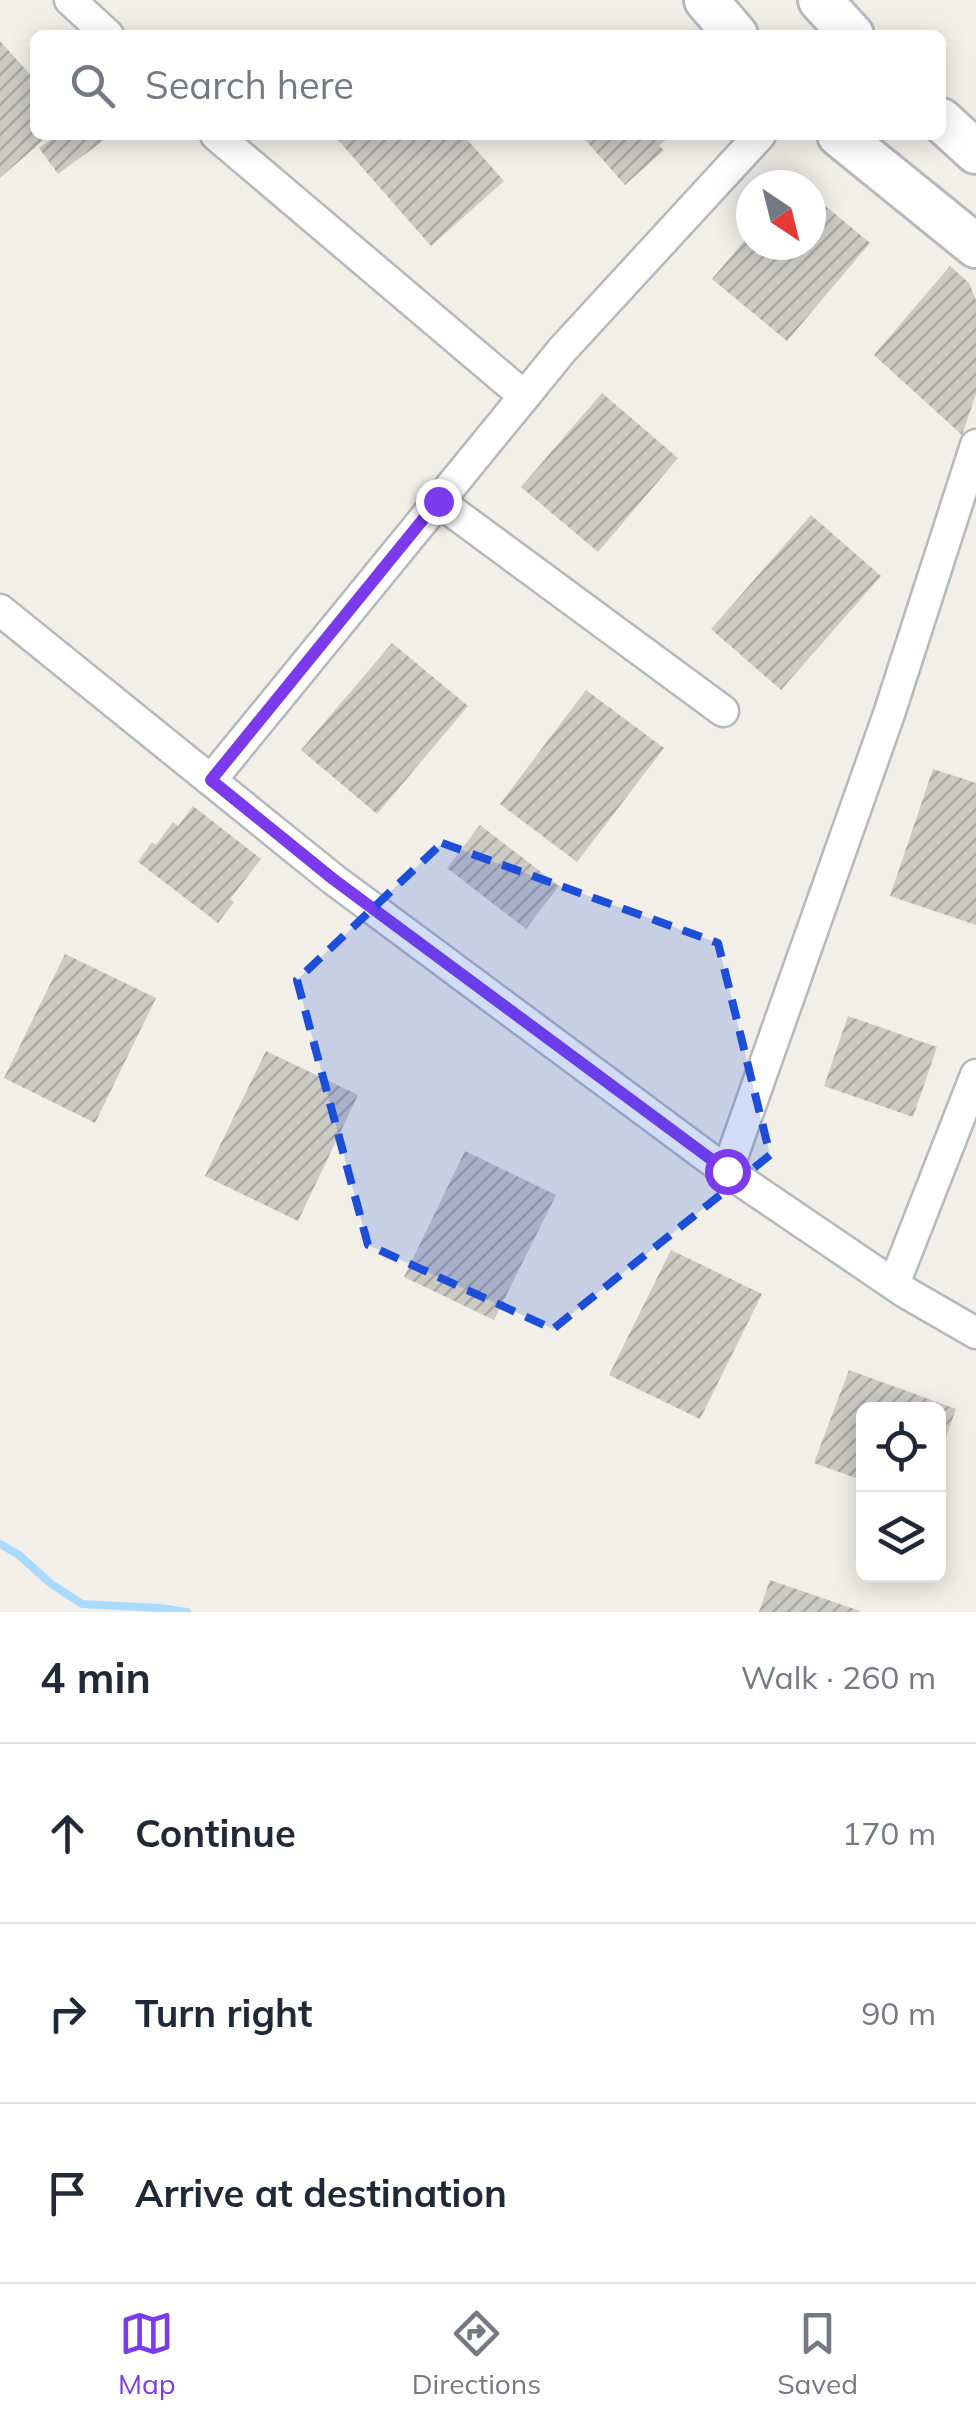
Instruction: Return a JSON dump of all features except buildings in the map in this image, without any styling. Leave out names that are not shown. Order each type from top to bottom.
[{"type":"main road","points":[[706,0],[732,30]]},
{"type":"main road","points":[[820,0],[847,30]]},
{"type":"main road","points":[[946,125],[976,152]]},
{"type":"main road","points":[[845,140],[976,246]]},
{"type":"street","points":[[70,0],[103,30]]},
{"type":"street","points":[[222,140],[524,396]]},
{"type":"street","points":[[211,780],[562,349],[755,140]]},
{"type":"street","points":[[727,1171],[890,714],[976,445]]},
{"type":"street","points":[[438,501],[723,711]]},
{"type":"street","points":[[0,610],[333,879],[727,1171],[894,1284],[976,1333]]},
{"type":"street","points":[[894,1284],[976,1075]]},
{"type":"highlighted area","points":[[442,843],[718,943],[770,1155],[553,1329],[368,1245],[297,980]]},
{"type":"waterway","points":[[0,1544],[82,1604],[187,1612]]},
{"type":"route","points":[[438,501],[211,780],[333,879],[727,1171]]}]
